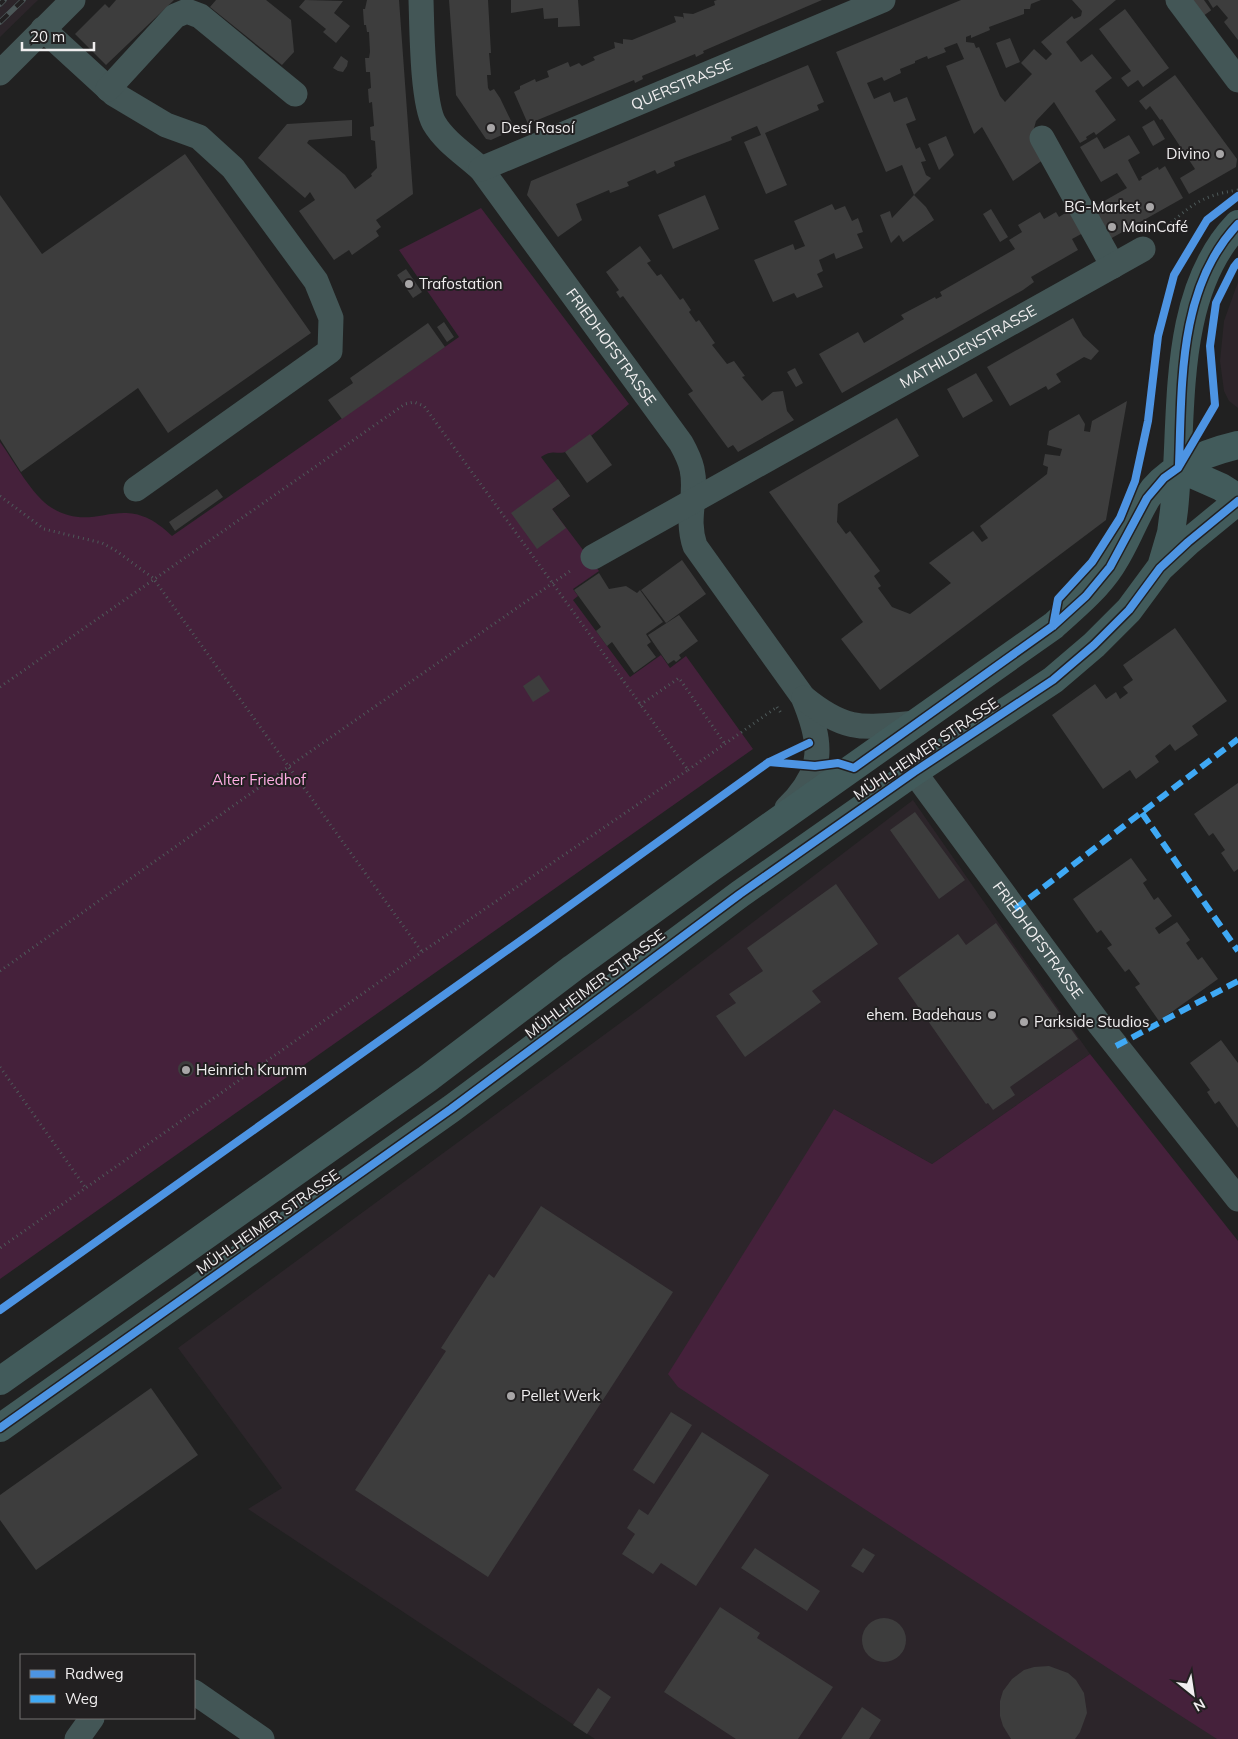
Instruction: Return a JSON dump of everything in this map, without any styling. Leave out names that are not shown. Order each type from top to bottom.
[{"type":"main road","points":[[1160,568],[1171,533],[1178,468],[1183,372],[1195,301],[1234,213]]},
{"type":"main road","name":"MÜHLHEIMER STRASSE","points":[[0,1381],[427,1079],[573,968],[768,827],[1053,626],[1086,596],[1110,567],[1147,498],[1164,478],[1178,468],[1238,444]]},
{"type":"main road","points":[[1178,468],[1221,487],[1238,499]]},
{"type":"main road","name":"MÜHLHEIMER STRASSE","points":[[0,1428],[443,1115],[740,894],[914,772],[1053,680],[1094,645],[1129,610],[1160,568],[1238,499]]},
{"type":"street","points":[[0,72],[73,0]]},
{"type":"street","name":"FRIEDHOFSTRASSE","points":[[420,0],[429,111],[442,133],[482,169],[681,443],[692,468],[694,489],[690,531],[696,546],[803,697],[817,736],[815,766],[806,786],[768,827]]},
{"type":"street","name":"QUERSTRASSE","points":[[482,169],[883,0]]},
{"type":"street","points":[[1178,0],[1238,80]]},
{"type":"street","points":[[108,89],[175,16],[187,11],[200,16],[295,94]]},
{"type":"street","points":[[44,29],[108,89],[166,125],[199,137],[232,168],[316,281],[331,318],[330,350],[136,489]]},
{"type":"street","points":[[1042,138],[1113,266]]},
{"type":"street","name":"MATHILDENSTRASSE","points":[[593,557],[1143,249]]},
{"type":"street","name":"FRIEDHOFSTRASSE","points":[[803,697],[824,714],[847,725],[875,726],[918,722]]},
{"type":"street","name":"FRIEDHOFSTRASSE","points":[[914,772],[1100,1025],[1238,1199]]},
{"type":"street","points":[[195,1693],[262,1739]]},
{"type":"street","points":[[77,1739],[91,1719]]},
{"type":"path","points":[[1143,249],[1188,208],[1202,199],[1212,194],[1238,190]]},
{"type":"path","points":[[1234,213],[1238,196]]},
{"type":"path","points":[[0,687],[153,578],[405,404],[414,402],[424,406],[688,770]]},
{"type":"path","points":[[0,496],[44,530],[102,543],[115,550],[153,578],[422,952]]},
{"type":"path","points":[[0,971],[551,583],[593,557]]},
{"type":"path","points":[[640,705],[678,678],[725,744]]},
{"type":"path","points":[[0,1248],[776,707]]},
{"type":"path","points":[[0,1067],[85,1187]]},
{"type":"shaded area","points":[[0,0],[38,0],[0,37]]},
{"type":"shaded area","points":[[1238,282],[1238,408],[1229,401],[1224,391],[1220,361],[1224,321]]},
{"type":"shaded area","points":[[913,800],[1090,1054],[932,1164],[834,1109],[1218,1739],[595,1739],[248,1509],[282,1488],[178,1348],[642,1007]]},
{"type":"green space","name":"Alter Friedhof","points":[[481,208],[629,404],[599,430],[575,447],[564,452],[545,454],[541,457],[570,496],[552,509],[599,571],[573,589],[578,596],[573,600],[630,677],[661,655],[670,668],[686,656],[753,749],[0,1279],[0,442],[30,487],[52,508],[68,515],[83,517],[124,513],[139,515],[154,522],[172,536],[459,337],[399,250]]},
{"type":"green space","points":[[1090,1054],[1238,1241],[1238,1739],[1217,1739],[678,1387],[668,1374],[834,1109],[932,1164]]},
{"type":"building","points":[[116,0],[174,0],[106,65],[75,34],[105,4],[109,8]]},
{"type":"building","points":[[216,0],[266,0],[291,20],[294,52],[282,65],[210,7]]},
{"type":"building","points":[[305,0],[343,1],[334,13],[350,26],[336,43],[323,32],[326,29],[299,7]]},
{"type":"building","points":[[367,0],[399,0],[413,194],[376,220],[381,227],[376,231],[379,236],[352,255],[349,250],[334,260],[299,211],[315,200],[310,192],[305,198],[258,158],[287,124],[352,120],[352,136],[309,140],[307,143],[345,175],[355,189],[372,176],[371,174],[377,168],[375,141],[371,140],[370,127],[374,126],[372,102],[369,103],[368,89],[371,88],[370,72],[366,72],[365,58],[369,58],[370,52],[369,32],[367,32],[366,25],[364,25],[363,9],[365,9]]},
{"type":"building","points":[[449,0],[488,0],[491,75],[487,75],[488,88],[490,91],[494,89],[500,98],[515,129],[491,140],[486,139],[456,95]]},
{"type":"building","points":[[511,0],[578,0],[580,26],[558,27],[558,18],[544,19],[543,8],[511,13]]},
{"type":"building","points":[[822,0],[703,51],[704,53],[696,57],[695,54],[642,76],[643,79],[635,83],[634,80],[528,124],[514,92],[520,89],[520,86],[535,79],[536,82],[549,77],[547,71],[568,62],[570,67],[579,63],[582,66],[595,60],[593,57],[615,48],[614,42],[623,44],[623,39],[632,40],[676,22],[674,16],[683,17],[684,19],[683,13],[693,14],[715,5],[714,1]]},
{"type":"building","points":[[961,0],[1041,0],[1031,4],[1030,9],[1024,9],[1024,14],[989,27],[990,30],[971,38],[971,35],[966,37],[966,42],[974,43],[976,48],[979,47],[1000,96],[1005,102],[1032,74],[1021,63],[1034,49],[1046,60],[1052,54],[1041,42],[1072,16],[1074,19],[1081,16],[1082,11],[1072,0],[1116,0],[1066,42],[1081,62],[1092,54],[1112,78],[1095,91],[1116,120],[1096,135],[1094,132],[1080,143],[1054,102],[1036,121],[1033,132],[1047,157],[1013,181],[982,127],[974,134],[946,66],[964,59],[957,43],[944,48],[946,52],[928,59],[927,56],[915,61],[915,63],[900,69],[901,73],[884,81],[882,77],[867,83],[874,99],[890,92],[894,102],[907,97],[916,120],[906,124],[916,149],[920,147],[926,161],[921,162],[926,175],[931,178],[914,195],[902,165],[886,172],[836,52]]},
{"type":"building","points":[[1208,0],[1238,0],[1238,40],[1224,22],[1228,18],[1217,5],[1213,8]]},
{"type":"building","points":[[1125,9],[1169,68],[1143,87],[1138,80],[1128,87],[1121,78],[1131,71],[1099,29]]},
{"type":"building","points":[[1010,38],[1020,62],[1006,68],[996,43]]},
{"type":"building","points":[[341,56],[348,61],[343,72],[333,68]]},
{"type":"building","points":[[808,65],[824,102],[817,105],[819,110],[765,133],[787,185],[766,194],[744,142],[761,135],[757,126],[731,137],[732,140],[674,162],[675,166],[657,174],[655,170],[627,182],[629,186],[610,193],[609,190],[576,204],[582,220],[558,237],[527,195],[531,181]]},
{"type":"building","points":[[1175,75],[1237,159],[1236,167],[1189,194],[1180,178],[1195,169],[1162,119],[1160,120],[1150,106],[1146,110],[1139,101]]},
{"type":"building","points":[[1154,120],[1165,139],[1153,146],[1142,127]]},
{"type":"building","points":[[1129,135],[1140,153],[1128,160],[1139,181],[1142,179],[1141,177],[1158,167],[1159,170],[1165,166],[1183,198],[1110,239],[1092,208],[1127,188],[1117,173],[1101,182],[1080,147],[1097,137],[1104,149]]},
{"type":"building","points":[[946,136],[954,155],[939,170],[928,144]]},
{"type":"building","points":[[185,154],[311,333],[168,433],[138,388],[21,472],[0,439],[0,195],[42,254]]},
{"type":"building","points":[[705,195],[719,229],[673,249],[658,215]]},
{"type":"building","points":[[914,195],[926,207],[934,220],[903,242],[899,235],[891,243],[880,215],[890,211],[892,218]]},
{"type":"building","points":[[832,204],[835,210],[845,206],[852,221],[858,218],[863,232],[857,234],[863,248],[836,259],[834,253],[819,260],[823,271],[817,274],[823,287],[797,298],[794,293],[773,302],[754,260],[793,244],[795,250],[805,246],[794,221]]},
{"type":"building","points":[[991,209],[1008,237],[1000,242],[983,214]]},
{"type":"building","points":[[1070,210],[1083,233],[1072,239],[1078,250],[1031,277],[1034,282],[1023,290],[842,393],[819,354],[858,332],[864,343],[904,319],[901,315],[935,297],[936,299],[942,296],[940,292],[1015,249],[1009,240],[1022,232],[1018,225],[1040,212],[1044,219],[1056,212],[1059,217]]},
{"type":"building","points":[[640,246],[651,261],[647,263],[657,276],[661,274],[680,300],[683,298],[691,310],[689,312],[696,322],[699,320],[715,343],[712,345],[727,364],[734,361],[745,376],[742,377],[762,401],[773,392],[783,391],[787,411],[794,420],[738,452],[733,445],[728,448],[688,394],[693,391],[623,296],[620,298],[616,292],[619,290],[606,272]]},
{"type":"building","name":"Trafostation","points":[[406,269],[422,292],[413,298],[397,275]]},
{"type":"building","points":[[1073,318],[1083,336],[1099,351],[1091,360],[1084,357],[1056,374],[1061,382],[1048,390],[1046,386],[1010,406],[987,367]]},
{"type":"building","name":"Trafostation","points":[[444,322],[454,337],[447,342],[437,327]]},
{"type":"building","points":[[428,323],[445,347],[342,419],[328,400],[353,383],[350,378]]},
{"type":"building","points":[[795,368],[803,383],[796,387],[787,372]]},
{"type":"building","points":[[976,373],[993,401],[963,418],[947,389]]},
{"type":"building","points":[[1127,401],[1106,520],[880,690],[841,639],[863,622],[769,492],[897,418],[919,456],[838,504],[837,522],[846,534],[850,531],[880,571],[874,576],[881,586],[878,588],[892,607],[910,614],[951,583],[929,563],[973,531],[982,542],[988,538],[980,526],[1047,474],[1048,467],[1043,465],[1045,454],[1060,456],[1062,449],[1047,445],[1049,431],[1079,414],[1085,424],[1084,431],[1090,432],[1092,421]]},
{"type":"building","points":[[590,434],[612,465],[587,483],[565,452]]},
{"type":"building","points":[[558,479],[570,496],[552,509],[566,528],[537,549],[511,513]]},
{"type":"building","points":[[217,489],[223,497],[175,531],[169,522]]},
{"type":"building","points":[[682,560],[706,594],[666,623],[641,590]]},
{"type":"building","points":[[599,573],[609,589],[626,586],[637,593],[640,590],[663,622],[646,634],[651,642],[647,645],[656,657],[634,673],[612,642],[607,646],[596,631],[601,627],[574,590]]},
{"type":"building","points":[[679,615],[698,641],[679,655],[681,658],[676,662],[674,660],[668,664],[648,635]]},
{"type":"building","points":[[1175,628],[1227,701],[1192,726],[1198,735],[1175,751],[1170,744],[1155,756],[1159,762],[1136,779],[1130,770],[1103,789],[1052,715],[1095,684],[1106,699],[1116,692],[1120,699],[1128,693],[1123,687],[1133,680],[1123,665]]},
{"type":"building","points":[[539,675],[550,691],[533,702],[523,686]]},
{"type":"building","points":[[1238,783],[1238,869],[1234,872],[1221,853],[1225,850],[1213,833],[1209,836],[1194,814]]},
{"type":"building","points":[[915,812],[965,880],[939,899],[890,830]]},
{"type":"building","points":[[1131,858],[1147,880],[1143,883],[1154,900],[1158,897],[1172,916],[1155,928],[1159,934],[1177,922],[1190,940],[1186,943],[1198,960],[1202,957],[1218,979],[1159,1021],[1135,987],[1140,984],[1129,969],[1125,972],[1107,948],[1112,945],[1101,930],[1097,933],[1073,899]]},
{"type":"building","points":[[836,884],[878,944],[812,991],[821,1002],[745,1057],[716,1016],[736,1003],[729,994],[763,971],[747,948]]},
{"type":"building","name":"ehem. Badehaus","points":[[996,923],[1078,1039],[1010,1087],[1015,1095],[993,1110],[988,1103],[986,1104],[898,978],[958,934],[966,945]]},
{"type":"building","points":[[1221,1040],[1238,1063],[1238,1128],[1219,1101],[1215,1104],[1207,1092],[1210,1090],[1190,1063]]},
{"type":"building","name":"Heinrich Krumm","points":[[186,1061],[192,1063],[194,1069],[192,1075],[186,1077],[180,1075],[178,1069],[180,1063]]},
{"type":"building","name":"Pellet Werk","points":[[541,1206],[673,1292],[488,1577],[355,1490],[446,1351],[441,1348],[489,1274],[494,1278]]},
{"type":"building","points":[[151,1388],[198,1455],[36,1570],[0,1520],[0,1495]]},
{"type":"building","points":[[671,1412],[692,1425],[654,1484],[633,1470]]},
{"type":"building","points":[[702,1432],[769,1475],[696,1586],[661,1563],[653,1574],[622,1554],[635,1534],[627,1528],[639,1509],[648,1515]]},
{"type":"building","points":[[755,1548],[820,1591],[807,1611],[741,1568]]},
{"type":"building","points":[[863,1548],[875,1555],[863,1573],[851,1566]]},
{"type":"building","points":[[720,1607],[760,1633],[757,1638],[833,1687],[798,1739],[736,1739],[664,1692]]},
{"type":"building","points":[[880,1618],[888,1618],[900,1624],[906,1640],[900,1656],[888,1662],[880,1662],[868,1656],[862,1644],[862,1636],[868,1624]]},
{"type":"building","points":[[1049,1666],[1068,1673],[1076,1680],[1084,1693],[1087,1713],[1080,1732],[1075,1739],[1011,1739],[1003,1726],[1000,1716],[1000,1701],[1003,1691],[1012,1679],[1024,1670]]},
{"type":"building","points":[[598,1688],[611,1697],[587,1734],[573,1725]]},
{"type":"building","points":[[862,1707],[881,1720],[869,1739],[841,1739]]},
{"type":"tunnel","points":[[1187,12],[1204,0]]},
{"type":"railway","points":[[0,4],[4,0]]},
{"type":"railway","points":[[0,22],[23,0]]},
{"type":"marked path","points":[[1015,909],[1238,739]]},
{"type":"marked path","points":[[1142,813],[1238,951]]},
{"type":"marked path","points":[[1116,1046],[1238,981]]},
{"type":"cycle path","points":[[1053,626],[1058,599],[1092,562],[1120,518],[1135,481],[1148,421],[1158,336],[1174,275],[1207,220],[1238,196]]},
{"type":"cycle path","points":[[1179,465],[1183,370],[1187,338],[1194,307],[1204,277],[1218,249],[1238,224]]},
{"type":"cycle path","points":[[769,762],[815,766],[838,763],[854,768],[1053,626],[1086,596],[1110,567],[1147,498],[1164,478],[1178,468],[1215,405],[1210,346],[1216,303],[1238,262]]},
{"type":"cycle path","points":[[0,1428],[451,1109],[740,894],[914,772],[1053,680],[1094,645],[1129,610],[1160,568],[1238,501]]},
{"type":"cycle path","points":[[0,1310],[769,762],[809,743]]},
{"type":"place","name":"Desí Rasoí","points":[[491,128]]},
{"type":"place","name":"Divino","points":[[1220,154]]},
{"type":"place","name":"BG-Market","points":[[1150,207]]},
{"type":"place","name":"MainCafé","points":[[1112,227]]},
{"type":"place","name":"Trafostation","points":[[409,284]]},
{"type":"place","name":"ehem. Badehaus","points":[[992,1015]]},
{"type":"place","name":"Parkside Studios","points":[[1024,1022]]},
{"type":"place","name":"Heinrich Krumm","points":[[186,1070]]},
{"type":"place","name":"Pellet Werk","points":[[511,1396]]}]
